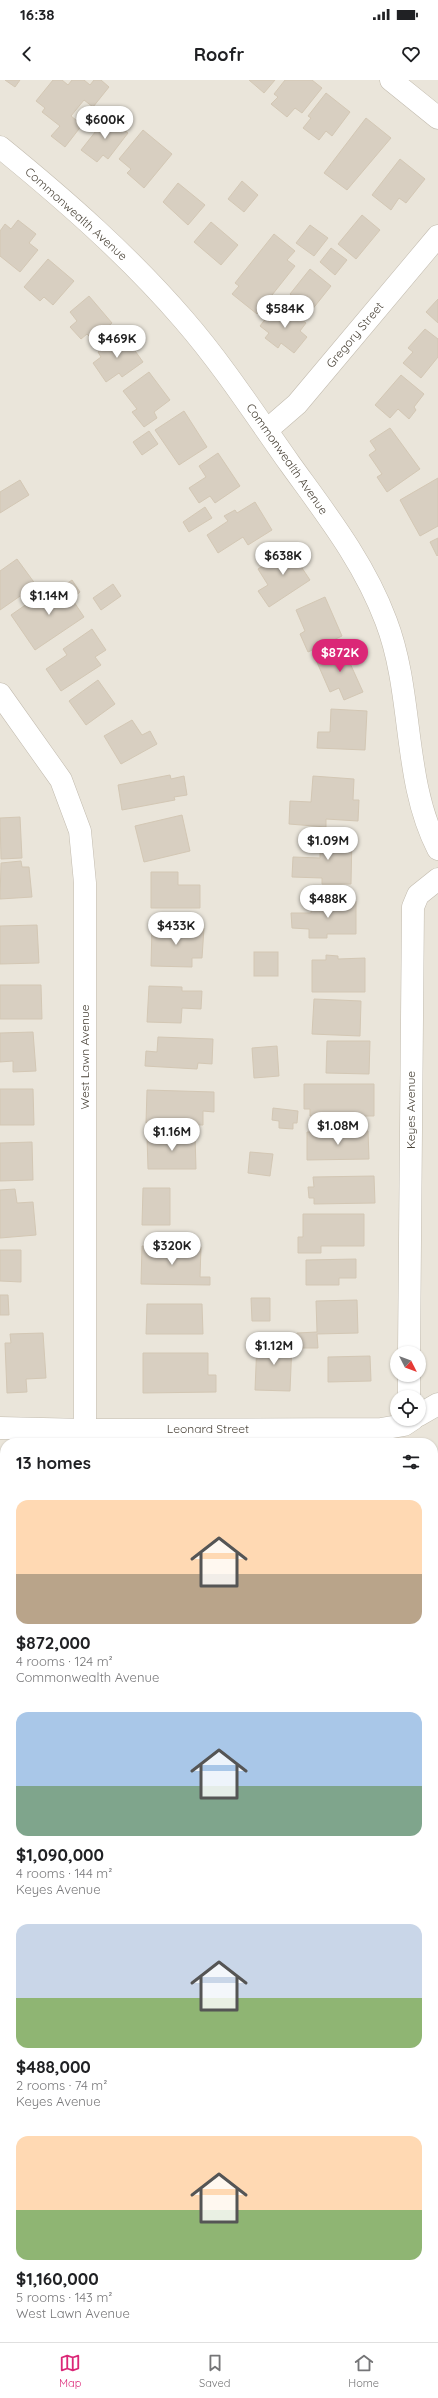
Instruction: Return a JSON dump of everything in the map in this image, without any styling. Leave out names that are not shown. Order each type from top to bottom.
[{"type":"street","points":[[391,80],[438,118]]},
{"type":"street","name":"Commonwealth Avenue","points":[[0,147],[119,251],[184,320],[267,430],[343,538],[369,580],[387,621],[402,680],[418,788],[432,838],[438,849]]},
{"type":"street","name":"Gregory Street","points":[[267,430],[297,404],[438,236]]},
{"type":"street","name":"West Lawn Avenue","points":[[0,694],[61,780],[72,806],[80,838],[85,883],[85,1436]]},
{"type":"street","name":"Keyes Avenue","points":[[409,1346],[413,907],[418,895],[438,879]]},
{"type":"street","name":"Leonard Street","points":[[426,1412],[438,1404]]},
{"type":"street","name":"Leonard Street","points":[[0,1428],[85,1436],[381,1429],[398,1426]]},
{"type":"shaded area","points":[[0,80],[438,80],[438,1438],[0,1438]]},
{"type":"building","points":[[5,80],[20,80],[15,87]]},
{"type":"building","points":[[53,80],[62,80],[68,85],[72,80],[84,80],[90,85],[94,80],[101,80],[109,87],[93,107],[84,100],[71,116],[82,125],[65,147],[51,136],[60,126],[42,112],[45,108],[36,101]]},
{"type":"building","points":[[249,80],[275,80],[264,93]]},
{"type":"building","points":[[285,80],[312,80],[322,88],[302,113],[295,108],[287,117],[271,104],[278,97],[274,94]]},
{"type":"building","points":[[326,93],[350,112],[332,136],[326,131],[319,140],[303,128],[311,118],[308,116]]},
{"type":"building","points":[[107,117],[128,133],[108,159],[103,155],[97,162],[81,150]]},
{"type":"building","points":[[366,118],[391,138],[347,190],[324,173]]},
{"type":"building","points":[[143,130],[172,154],[144,188],[127,173],[131,169],[119,159]]},
{"type":"building","points":[[400,159],[425,179],[406,203],[399,198],[391,210],[372,195]]},
{"type":"building","points":[[242,181],[258,195],[244,212],[228,199]]},
{"type":"building","points":[[178,183],[205,205],[188,225],[163,202]]},
{"type":"building","points":[[362,215],[380,230],[356,259],[338,244]]},
{"type":"building","points":[[18,220],[36,234],[29,243],[38,250],[20,272],[0,256],[0,231],[5,224],[11,229]]},
{"type":"building","points":[[211,222],[238,245],[221,265],[194,242]]},
{"type":"building","points":[[310,225],[328,238],[314,256],[296,243]]},
{"type":"building","points":[[274,234],[295,251],[287,260],[295,266],[257,314],[232,294],[239,286],[235,283]]},
{"type":"building","points":[[331,248],[347,260],[335,275],[320,262]]},
{"type":"building","points":[[48,259],[74,281],[53,305],[44,297],[40,301],[24,287]]},
{"type":"building","points":[[310,269],[331,286],[311,311],[290,294]]},
{"type":"building","points":[[89,296],[112,323],[93,340],[87,334],[81,339],[70,327],[77,321],[70,312]]},
{"type":"building","points":[[438,299],[438,323],[426,312]]},
{"type":"building","points":[[281,304],[306,323],[300,331],[307,337],[294,353],[281,343],[278,348],[265,338],[269,333],[260,326],[270,313],[273,315]]},
{"type":"building","points":[[425,329],[438,339],[438,357],[421,378],[403,363],[413,352],[408,348]]},
{"type":"building","points":[[123,334],[143,362],[122,377],[119,373],[106,382],[93,363],[101,357],[98,352]]},
{"type":"building","points":[[149,372],[170,400],[154,412],[157,418],[144,427],[132,412],[137,409],[123,391]]},
{"type":"building","points":[[401,375],[424,394],[414,407],[416,410],[409,419],[398,409],[390,418],[375,405]]},
{"type":"building","points":[[184,411],[207,447],[179,465],[155,430]]},
{"type":"building","points":[[390,428],[420,469],[387,492],[377,477],[382,474],[369,455],[376,450],[370,441]]},
{"type":"building","points":[[149,431],[158,444],[142,455],[133,442]]},
{"type":"building","points":[[218,453],[240,486],[215,503],[210,496],[199,503],[189,488],[206,477],[199,466]]},
{"type":"building","points":[[438,478],[438,526],[420,536],[400,500]]},
{"type":"building","points":[[20,480],[29,495],[0,513],[0,492]]},
{"type":"building","points":[[255,502],[272,530],[248,545],[243,537],[218,553],[207,535],[228,521],[224,516],[235,510],[237,513]]},
{"type":"building","points":[[205,507],[212,518],[189,532],[183,522]]},
{"type":"building","points":[[438,538],[438,555],[437,556],[430,542]]},
{"type":"building","points":[[293,546],[304,562],[300,565],[310,580],[269,607],[258,591],[268,585],[258,569]]},
{"type":"building","points":[[17,559],[36,585],[0,610],[0,571]]},
{"type":"building","points":[[72,580],[80,592],[72,599],[84,617],[35,650],[11,615],[34,599],[38,603]]},
{"type":"building","points":[[113,584],[121,596],[101,610],[93,598]]},
{"type":"building","points":[[325,597],[342,636],[308,652],[300,634],[305,631],[296,610]]},
{"type":"building","points":[[92,629],[106,650],[95,657],[101,665],[61,691],[46,669],[67,655],[63,649]]},
{"type":"building","points":[[349,646],[354,659],[349,661],[363,692],[344,700],[339,688],[330,692],[316,660]]},
{"type":"building","points":[[98,680],[115,704],[86,725],[69,701]]},
{"type":"building","points":[[331,709],[367,711],[365,750],[317,748],[318,732],[330,732]]},
{"type":"building","points":[[132,720],[142,735],[150,731],[157,744],[121,764],[104,736]]},
{"type":"building","points":[[170,775],[171,779],[184,776],[187,795],[174,797],[175,800],[122,810],[118,785]]},
{"type":"building","points":[[313,776],[354,779],[353,800],[359,800],[358,821],[326,819],[326,827],[289,824],[290,801],[311,802]]},
{"type":"building","points":[[182,815],[190,851],[144,862],[135,826]]},
{"type":"building","points":[[20,817],[22,858],[1,859],[0,818]]},
{"type":"building","points":[[320,833],[352,834],[351,884],[322,884],[322,878],[292,877],[293,857],[320,858]]},
{"type":"building","points":[[21,861],[22,867],[29,867],[32,897],[0,899],[1,863]]},
{"type":"building","points":[[151,872],[178,872],[178,885],[200,885],[200,908],[151,908]]},
{"type":"building","points":[[311,901],[356,901],[356,934],[327,934],[327,938],[309,938],[309,929],[292,928],[291,913],[311,913]]},
{"type":"building","points":[[37,925],[39,963],[0,964],[0,926]]},
{"type":"building","points":[[152,926],[204,928],[202,958],[192,958],[192,967],[151,966]]},
{"type":"building","points":[[254,952],[278,952],[278,976],[254,976]]},
{"type":"building","points":[[326,955],[338,956],[338,959],[365,958],[365,992],[312,992],[312,960],[326,960]]},
{"type":"building","points":[[0,985],[41,985],[42,1019],[0,1019]]},
{"type":"building","points":[[149,986],[182,987],[182,991],[202,991],[201,1009],[182,1008],[181,1023],[147,1022]]},
{"type":"building","points":[[314,999],[361,1001],[360,1036],[312,1034]]},
{"type":"building","points":[[33,1032],[36,1071],[13,1072],[13,1061],[0,1062],[0,1033]]},
{"type":"building","points":[[158,1037],[213,1039],[212,1064],[198,1063],[197,1069],[145,1066],[146,1051],[157,1052]]},
{"type":"building","points":[[327,1041],[370,1041],[369,1074],[326,1073]]},
{"type":"building","points":[[277,1046],[279,1076],[254,1078],[252,1048]]},
{"type":"building","points":[[304,1084],[374,1084],[374,1116],[310,1116],[310,1109],[304,1109]]},
{"type":"building","points":[[0,1089],[33,1089],[34,1125],[0,1125]]},
{"type":"building","points":[[147,1090],[214,1092],[214,1112],[203,1111],[203,1125],[146,1123]]},
{"type":"building","points":[[273,1108],[298,1111],[297,1123],[293,1123],[293,1129],[279,1128],[279,1121],[272,1120]]},
{"type":"building","points":[[368,1131],[369,1159],[307,1160],[307,1132]]},
{"type":"building","points":[[195,1135],[196,1169],[148,1169],[147,1136]]},
{"type":"building","points":[[32,1142],[33,1180],[0,1181],[0,1143]]},
{"type":"building","points":[[250,1152],[273,1154],[270,1176],[248,1173]]},
{"type":"building","points":[[374,1176],[375,1203],[314,1204],[314,1198],[309,1198],[308,1187],[314,1187],[313,1177]]},
{"type":"building","points":[[143,1188],[170,1188],[170,1225],[142,1225]]},
{"type":"building","points":[[15,1189],[17,1203],[33,1202],[36,1235],[0,1238],[0,1190]]},
{"type":"building","points":[[303,1214],[364,1214],[364,1246],[321,1246],[321,1253],[298,1253],[298,1237],[303,1237]]},
{"type":"building","points":[[142,1246],[201,1247],[200,1277],[210,1277],[210,1285],[141,1284]]},
{"type":"building","points":[[0,1250],[21,1250],[21,1282],[0,1281]]},
{"type":"building","points":[[356,1259],[356,1278],[339,1278],[339,1285],[306,1285],[306,1260]]},
{"type":"building","points":[[0,1295],[8,1295],[9,1315],[0,1315]]},
{"type":"building","points":[[251,1298],[270,1298],[270,1321],[252,1321]]},
{"type":"building","points":[[357,1300],[358,1333],[317,1334],[318,1348],[297,1348],[297,1333],[317,1332],[316,1301]]},
{"type":"building","points":[[147,1304],[202,1304],[203,1334],[146,1334]]},
{"type":"building","points":[[43,1333],[46,1378],[26,1379],[27,1392],[7,1393],[5,1343],[11,1343],[10,1334]]},
{"type":"building","points":[[257,1342],[292,1343],[290,1391],[255,1390]]},
{"type":"building","points":[[143,1353],[208,1353],[208,1375],[216,1375],[216,1392],[143,1393]]},
{"type":"building","points":[[370,1356],[371,1381],[328,1382],[328,1357]]}]
